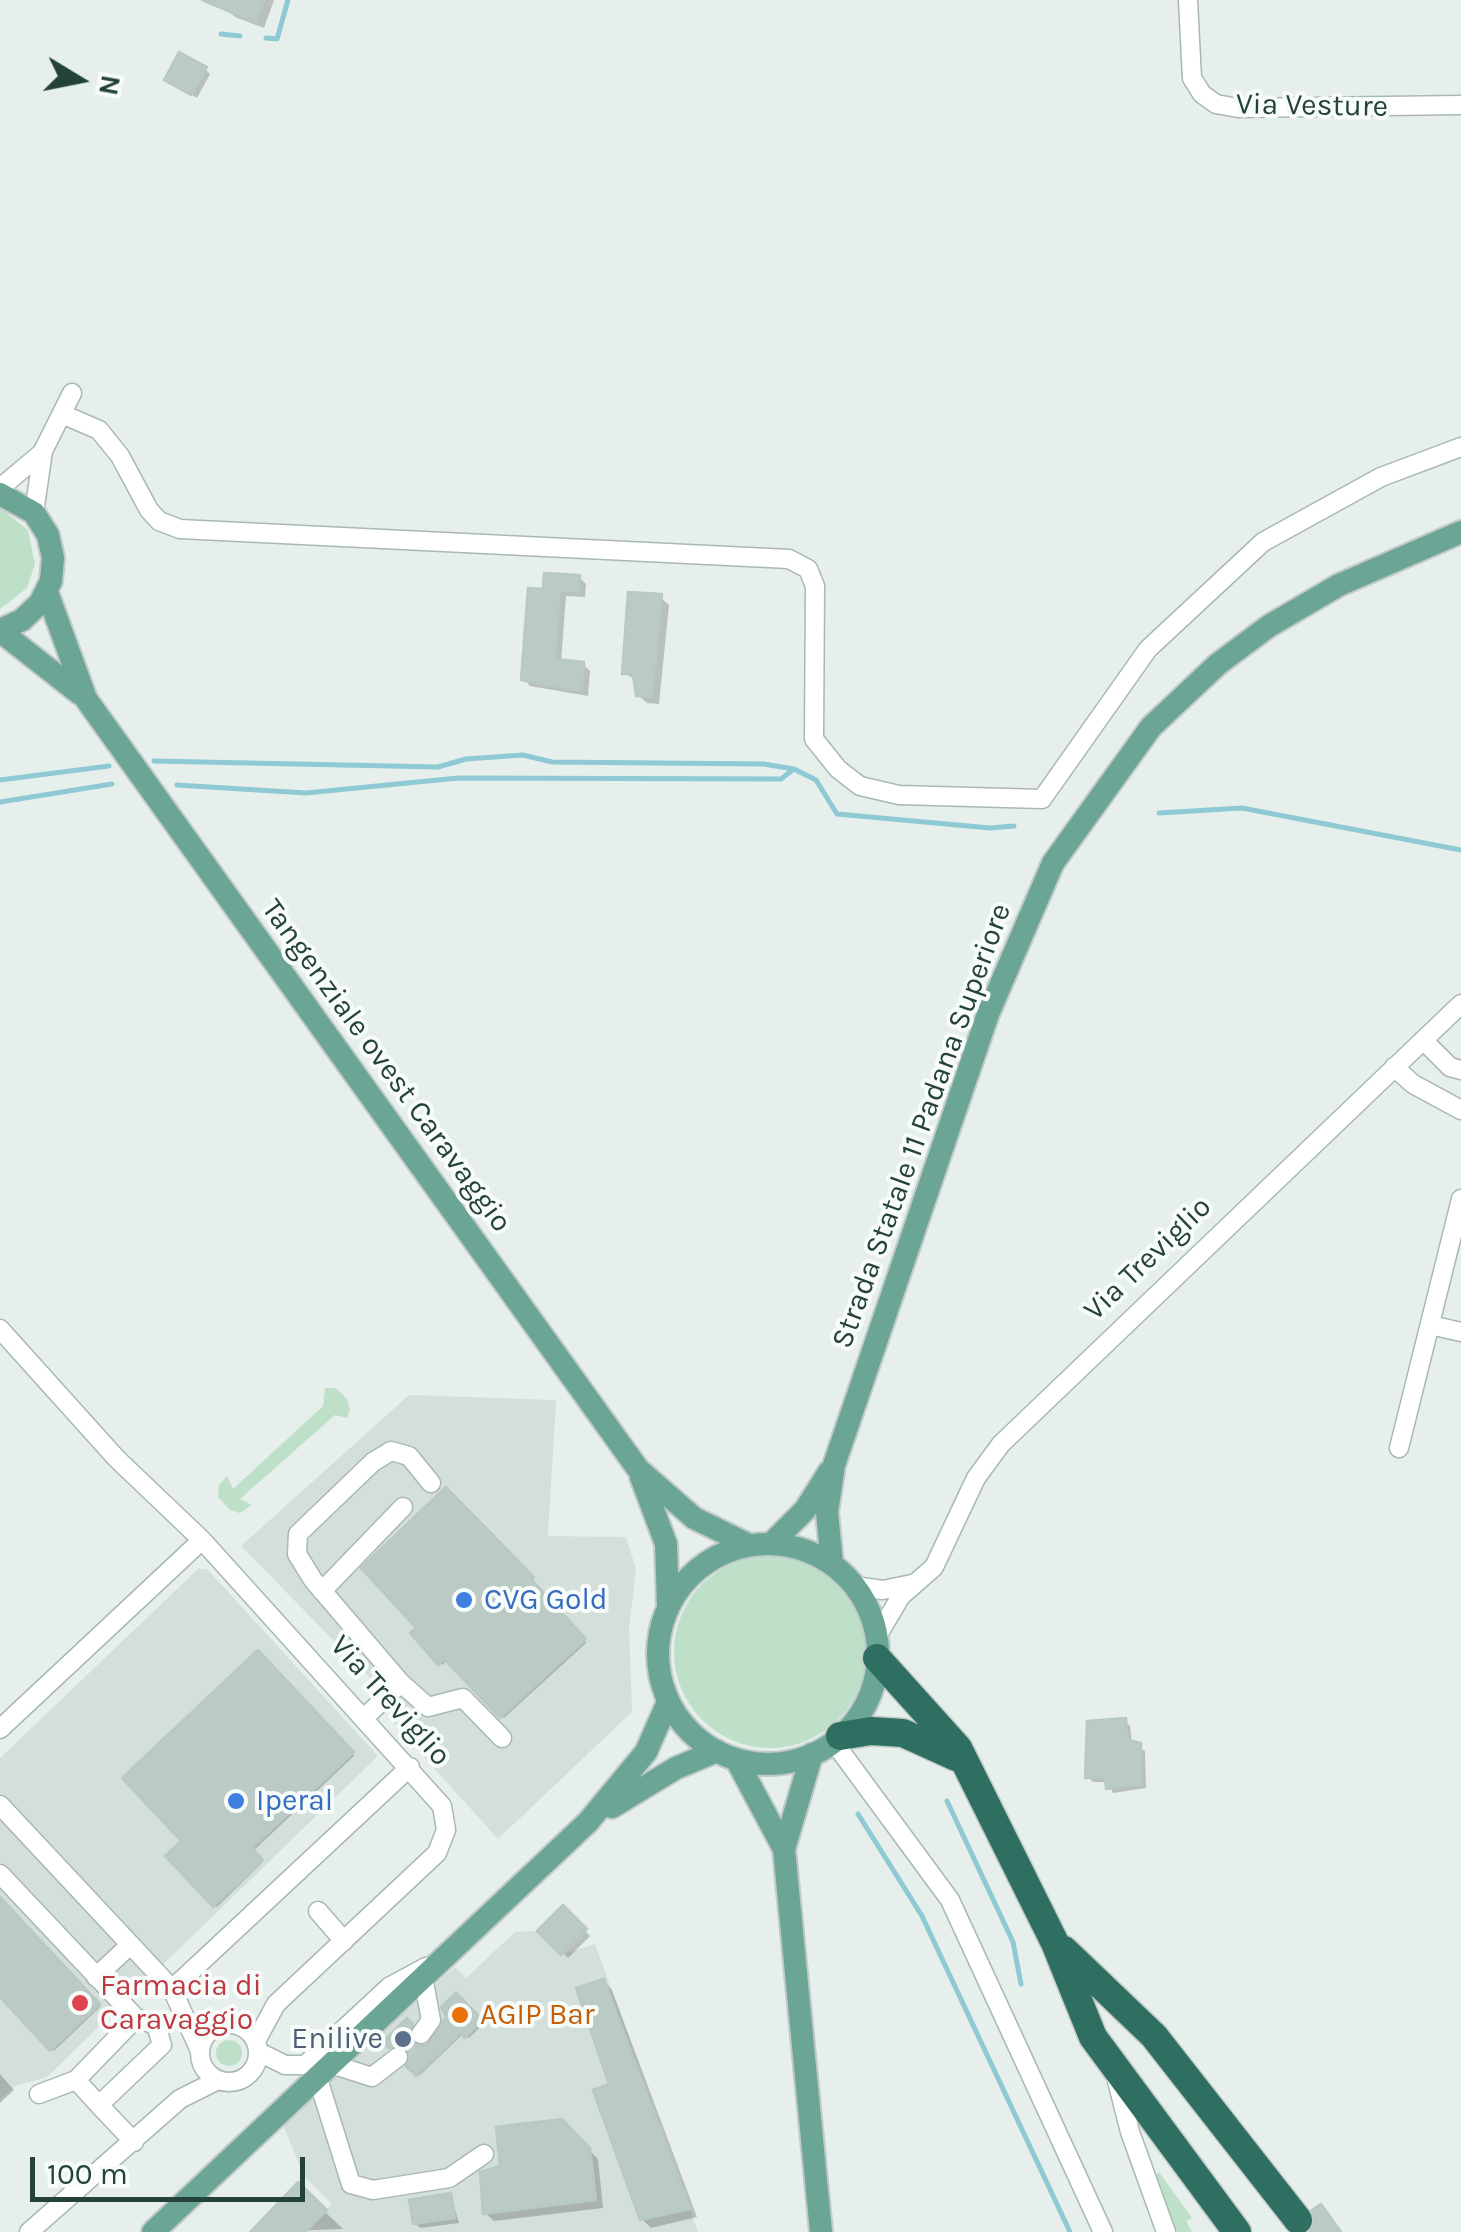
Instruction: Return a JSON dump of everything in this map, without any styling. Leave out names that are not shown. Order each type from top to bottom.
[{"type":"highway","points":[[876,1648],[949,1736],[968,1768],[1055,1942],[1092,2037],[1237,2232]]},
{"type":"highway","points":[[836,1739],[871,1731],[903,1734],[938,1746],[968,1768]]},
{"type":"highway","points":[[1055,1942],[1154,2036],[1298,2220]]},
{"type":"main road","points":[[0,491],[34,514]]},
{"type":"main road","name":"Tangenziale ovest Caravaggio","points":[[34,514],[51,546],[53,569],[46,592],[32,612],[0,630],[86,699]]},
{"type":"main road","name":"Strada Statale 11 Padana Superiore","points":[[832,1564],[828,1512],[834,1465],[994,999],[1037,894],[1074,831],[1151,727],[1243,644],[1339,585],[1461,532]]},
{"type":"main road","name":"Tangenziale ovest Caravaggio","points":[[46,592],[86,699],[638,1469],[694,1518],[760,1545]]},
{"type":"main road","name":"Strada Statale 11 Padana Superiore","points":[[760,1545],[804,1510],[834,1465]]},
{"type":"main road","name":"Tangenziale ovest Caravaggio","points":[[638,1469],[666,1544],[668,1609]]},
{"type":"main road","points":[[588,1822],[676,1768],[726,1755],[782,1763],[812,1754],[836,1739],[866,1701],[876,1648],[868,1610],[854,1586],[832,1564],[796,1548],[760,1545],[720,1555],[694,1572],[668,1609],[658,1652],[668,1702],[692,1733],[726,1755],[784,1849]]},
{"type":"main road","points":[[153,2232],[588,1822],[646,1752],[668,1702]]},
{"type":"main road","points":[[812,1754],[784,1849],[821,2232]]},
{"type":"street","name":"Via Vesture","points":[[1188,0],[1192,78],[1202,94],[1216,104],[1238,108],[1461,105]]},
{"type":"street","points":[[34,514],[43,451],[72,393]]},
{"type":"street","points":[[62,414],[82,419],[106,438],[149,510],[159,521],[180,529],[788,559],[808,569],[815,586],[814,738],[838,769],[860,786],[899,795],[1042,799],[1148,650],[1263,542],[1381,477],[1461,446]]},
{"type":"street","points":[[0,491],[43,451]]},
{"type":"street","name":"Via Treviglio","points":[[876,1648],[892,1608],[941,1556],[976,1478],[1001,1444],[1461,1004]]},
{"type":"street","points":[[1423,1040],[1450,1067],[1461,1070]]},
{"type":"street","points":[[1394,1067],[1413,1084],[1461,1110]]},
{"type":"street","points":[[1399,1448],[1461,1199]]},
{"type":"street","points":[[1430,1325],[1461,1332]]},
{"type":"street","name":"Via Treviglio","points":[[0,1329],[117,1459],[202,1540],[442,1806],[443,1839],[424,1866],[276,2004]]},
{"type":"street","points":[[432,1483],[409,1456],[391,1451],[310,1518],[298,1534],[297,1554],[322,1591],[401,1683],[428,1707],[463,1698],[502,1738]]},
{"type":"street","points":[[322,1591],[403,1507]]},
{"type":"street","points":[[0,1729],[202,1540]]},
{"type":"street","points":[[854,1586],[883,1590],[913,1584]]},
{"type":"street","points":[[364,1717],[401,1683]]},
{"type":"street","points":[[836,1739],[950,1900],[1102,2232]]},
{"type":"street","points":[[172,1989],[410,1767]]},
{"type":"street","points":[[0,1805],[172,1989],[200,2056],[218,2080]]},
{"type":"street","points":[[0,1874],[136,2018],[156,2025],[162,2044],[100,2105]]},
{"type":"street","points":[[318,1911],[344,1940]]},
{"type":"street","points":[[96,1977],[130,1945]]},
{"type":"street","points":[[180,2010],[249,2030],[257,2046],[284,2065],[305,2065],[389,1987],[444,1957]]},
{"type":"street","points":[[422,2034],[431,2020],[423,1976]]},
{"type":"street","points":[[180,2099],[205,2036],[276,2004]]},
{"type":"street","points":[[29,2232],[180,2099],[218,2080],[234,2082],[249,2074],[276,2004]]},
{"type":"street","points":[[39,2094],[76,2080],[136,2018]]},
{"type":"street","points":[[398,2057],[372,2077],[324,2070],[351,2184],[373,2190],[450,2178],[484,2154]]},
{"type":"street","points":[[1114,2067],[1130,2132],[1166,2232]]},
{"type":"street","points":[[76,2080],[134,2142]]},
{"type":"shaded area","points":[[409,1395],[556,1400],[548,1536],[626,1537],[636,1569],[629,1628],[632,1712],[498,1839],[394,1724],[389,1713],[395,1703],[241,1546]]},
{"type":"shaded area","points":[[198,1569],[207,1569],[378,1756],[47,2077],[15,2086],[0,2100],[0,1758]]},
{"type":"shaded area","points":[[537,1931],[561,1955],[595,1944],[698,2232],[305,2232],[332,2204],[304,2176],[282,2123],[455,1967],[466,1978],[515,1932]]},
{"type":"green space","points":[[0,508],[28,530],[35,564],[27,588],[0,609]]},
{"type":"green space","points":[[325,1388],[336,1388],[347,1399],[347,1418],[335,1415],[240,1499],[252,1505],[240,1513],[230,1510],[218,1497],[219,1485],[227,1476],[233,1489],[323,1406]]},
{"type":"green space","points":[[770,1556],[807,1564],[838,1584],[858,1615],[866,1652],[858,1689],[838,1720],[807,1740],[770,1748],[733,1740],[702,1720],[682,1689],[674,1652],[682,1615],[702,1584],[733,1564]]},
{"type":"green space","points":[[229,2040],[238,2044],[242,2053],[238,2062],[229,2066],[220,2062],[216,2053],[220,2044]]},
{"type":"green space","points":[[1159,2172],[1192,2218],[1186,2221],[1192,2232],[1175,2232],[1156,2175]]},
{"type":"building","points":[[202,0],[264,0],[255,22]]},
{"type":"building","points":[[179,52],[207,67],[191,95],[164,80]]},
{"type":"building","points":[[544,573],[580,575],[579,591],[560,591],[555,659],[584,662],[582,691],[521,680],[528,588],[543,589]]},
{"type":"building","points":[[628,592],[662,594],[652,697],[636,696],[633,674],[622,674]]},
{"type":"building","points":[[446,1487],[534,1577],[531,1579],[586,1639],[500,1718],[444,1659],[438,1665],[410,1633],[416,1628],[361,1568]]},
{"type":"building","points":[[258,1650],[354,1752],[252,1848],[263,1860],[213,1907],[165,1856],[181,1841],[122,1778]]},
{"type":"building","points":[[1126,1718],[1128,1740],[1141,1743],[1141,1784],[1106,1789],[1105,1777],[1085,1778],[1087,1721]]},
{"type":"building","points":[[0,1897],[100,2004],[50,2051],[0,1997]]},
{"type":"building","points":[[563,1905],[587,1929],[561,1955],[537,1931]]},
{"type":"building","points":[[604,1979],[690,2209],[640,2220],[593,2090],[609,2084],[576,1988]]},
{"type":"building","points":[[456,1993],[483,2020],[465,2038],[461,2033],[416,2076],[406,2066],[410,2056],[407,2049],[397,2045],[389,2048],[383,2042],[407,2018],[413,2024],[410,2040],[419,2046],[427,2045],[446,2017],[441,2007]]},
{"type":"building","points":[[562,2119],[590,2148],[596,2200],[483,2214],[480,2172],[500,2166],[496,2127]]},
{"type":"building","points":[[298,2182],[327,2210],[305,2232],[250,2232]]},
{"type":"building","points":[[451,2193],[455,2218],[413,2224],[409,2200]]},
{"type":"building","points":[[1321,2204],[1341,2232],[1310,2232],[1315,2219],[1312,2210]]},
{"type":"waterway","points":[[266,38],[277,39],[288,0]]},
{"type":"waterway","points":[[221,34],[240,36]]},
{"type":"waterway","points":[[154,761],[438,767],[466,759],[523,755],[552,762],[763,764],[794,769]]},
{"type":"waterway","points":[[0,780],[109,766]]},
{"type":"waterway","points":[[177,785],[306,793],[458,778],[781,779],[794,769],[816,780],[837,814],[990,828],[1014,826]]},
{"type":"waterway","points":[[0,802],[112,784]]},
{"type":"waterway","points":[[1159,813],[1242,808],[1461,850]]},
{"type":"waterway","points":[[947,1801],[1013,1942],[1021,1984]]},
{"type":"waterway","points":[[858,1814],[922,1916],[1070,2232]]},
{"type":"tunnel","points":[[398,2057],[421,2034]]},
{"type":"place","name":"CVG Gold","points":[[464,1600]]},
{"type":"place","name":"Iperal","points":[[236,1801]]},
{"type":"place","name":"Farmacia di Caravaggio","points":[[80,2003]]},
{"type":"place","name":"AGIP Bar","points":[[460,2015]]},
{"type":"place","name":"Enilive","points":[[403,2039]]}]
